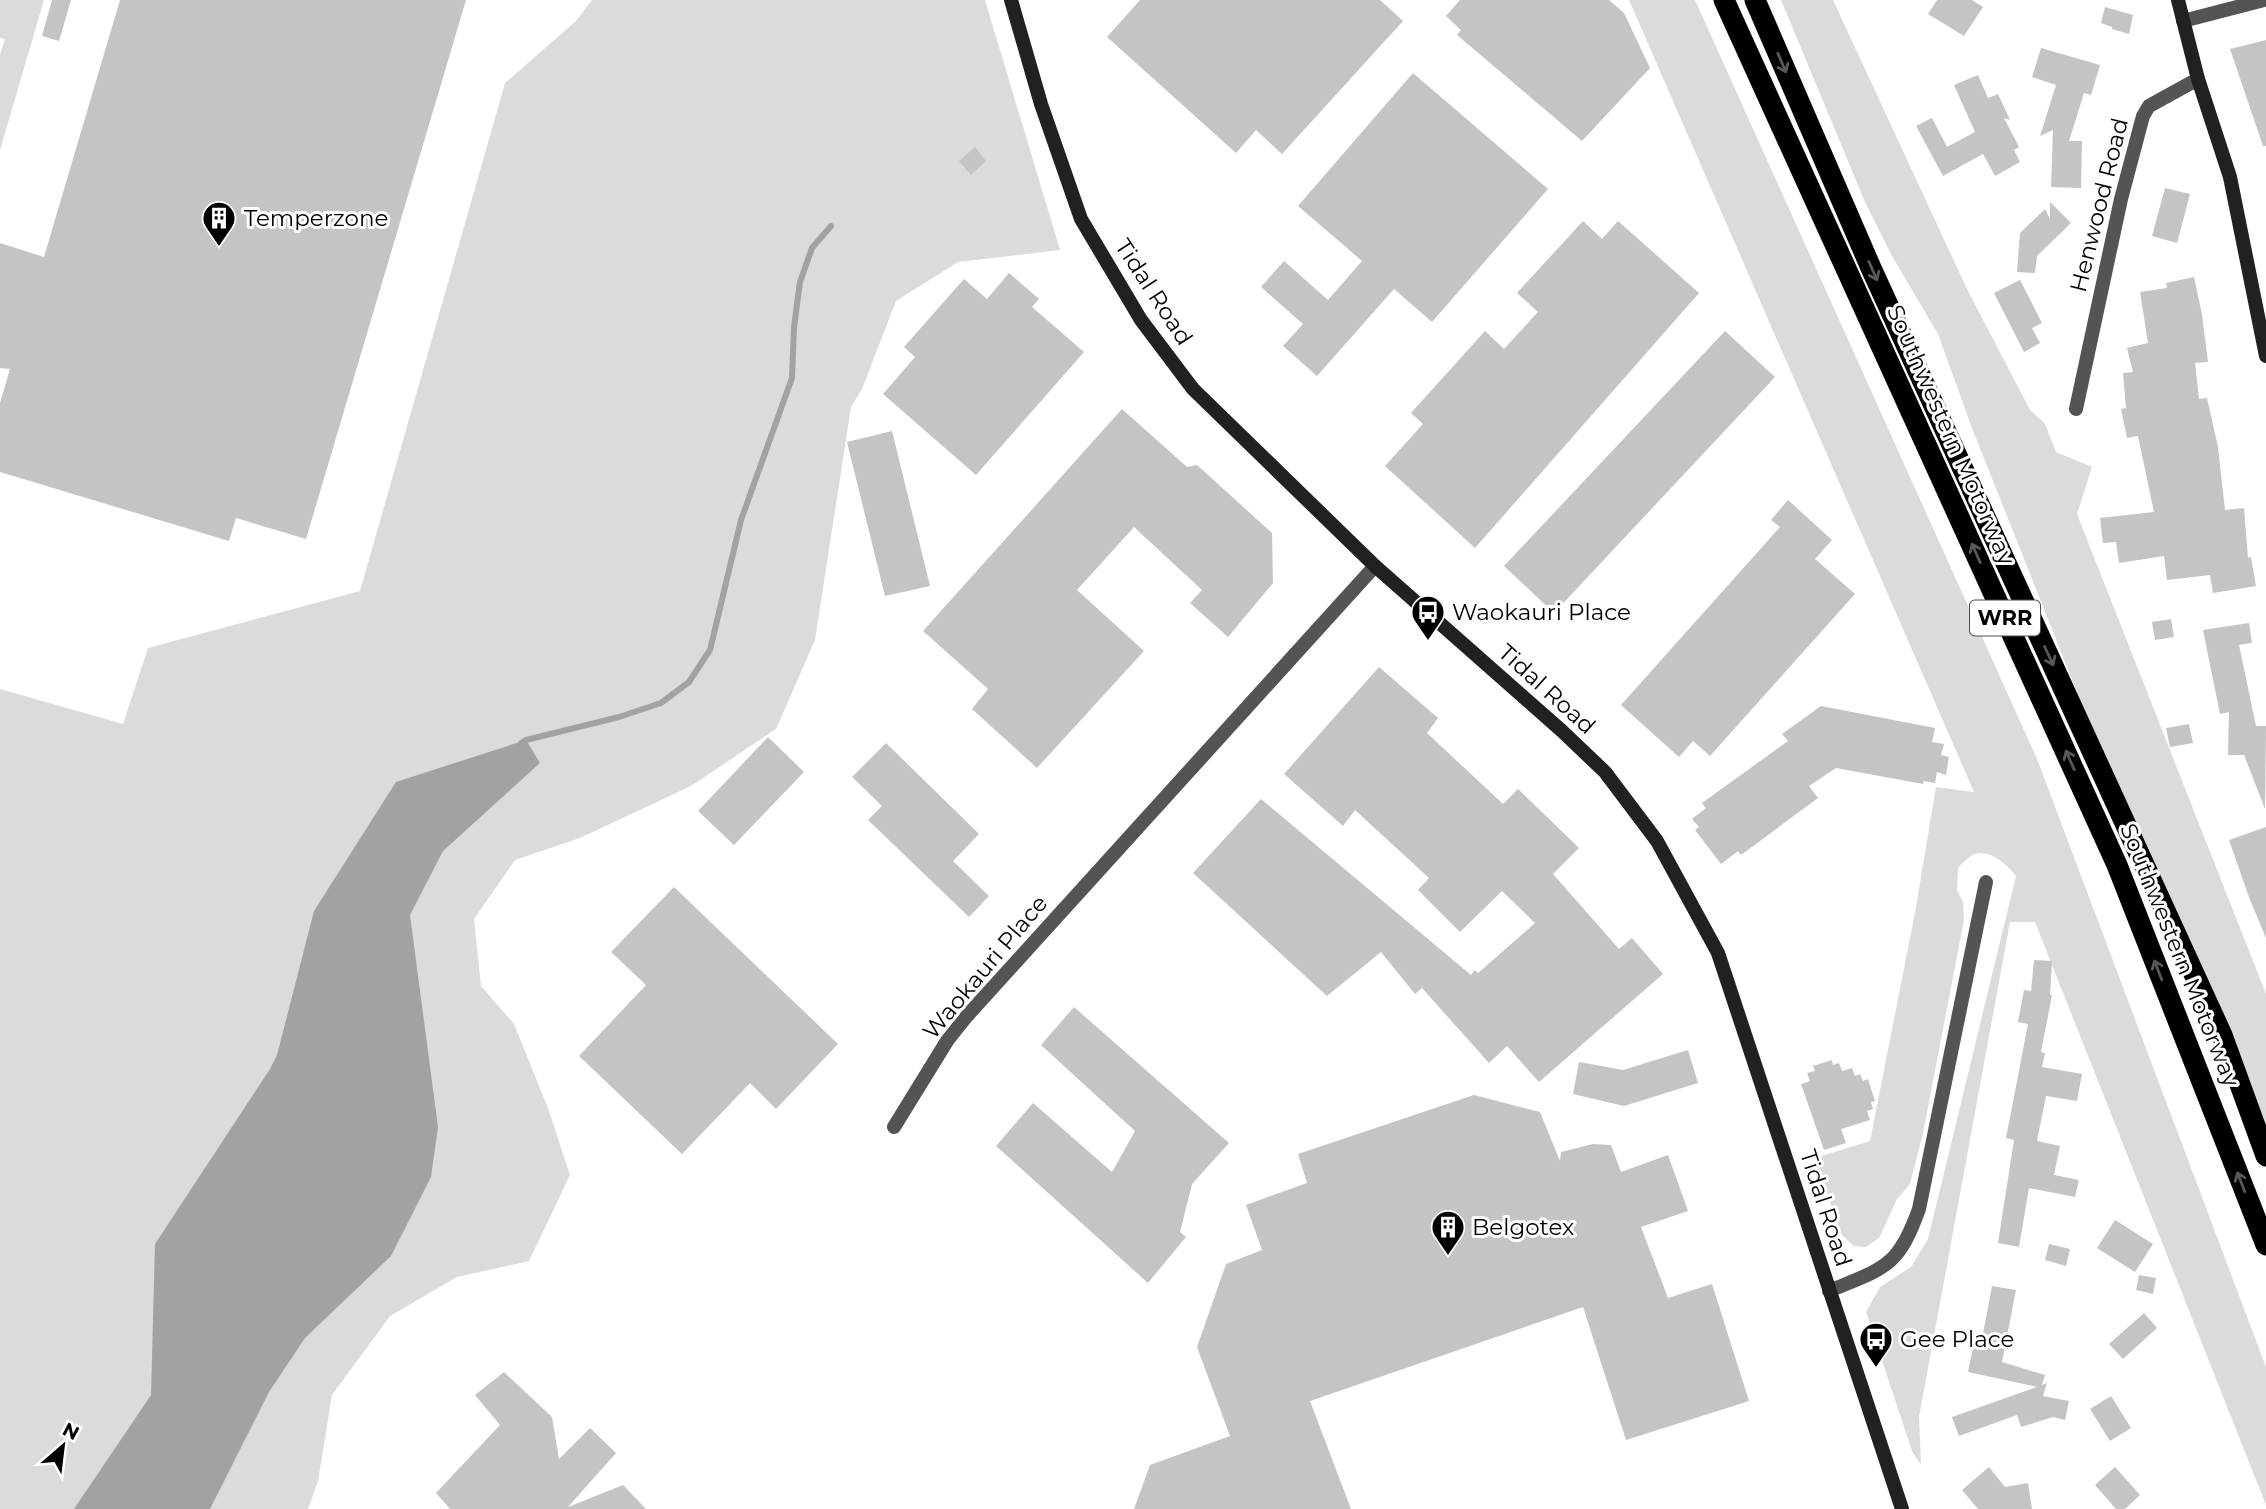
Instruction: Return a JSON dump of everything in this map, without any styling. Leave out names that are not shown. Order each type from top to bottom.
[{"type":"highway","name":"Southwestern Motorway","points":[[1724,0],[2117,865],[2266,1245]]},
{"type":"highway","name":"Southwestern Motorway","points":[[1755,0],[1871,268],[2222,1035],[2266,1156]]},
{"type":"main road","name":"Tidal Road","points":[[1011,0],[1041,104],[1081,219],[1141,320],[1193,389],[1375,566],[1605,772],[1657,841],[1718,953],[1902,1509]]},
{"type":"main road","points":[[2178,0],[2198,79],[2230,177],[2266,356]]},
{"type":"street","points":[[2183,21],[2264,0]]},
{"type":"street","name":"Henwood Road","points":[[2076,409],[2121,199],[2143,116],[2149,106],[2198,79]]},
{"type":"street","name":"Waokauri Place","points":[[894,1127],[947,1041],[966,1017],[1375,566]]},
{"type":"street","points":[[1829,1291],[1881,1269],[1904,1245],[1913,1226],[1919,1209],[1986,882]]},
{"type":"shaded area","points":[[0,0],[44,0],[0,150],[0,55],[5,39],[0,38]]},
{"type":"shaded area","points":[[592,0],[985,0],[1060,250],[958,262],[896,301],[862,389],[851,407],[815,640],[776,729],[691,786],[580,838],[515,860],[474,919],[481,986],[514,1024],[548,1108],[570,1175],[529,1261],[457,1277],[390,1316],[332,1395],[318,1481],[308,1509],[0,1509],[0,689],[123,724],[148,648],[360,591],[505,83],[576,21]]},
{"type":"shaded area","points":[[1629,0],[1695,0],[2037,759],[2266,1367],[2266,1505],[2035,922],[2010,922],[1919,1417],[1921,1465],[1912,1451],[1866,1312],[1880,1287],[1911,1267],[1928,1239],[2016,876],[2002,862],[1983,853],[1971,856],[1958,868],[1957,890],[1963,902],[1964,920],[1923,1133],[1910,1184],[1897,1199],[1879,1238],[1866,1247],[1854,1246],[1841,1234],[1815,1158],[1870,1141],[1915,913],[1936,787],[1974,792]]},
{"type":"shaded area","points":[[1781,0],[1833,0],[1967,289],[2030,410],[2045,424],[2056,452],[2092,467],[2077,514],[2266,994],[2266,1168],[1972,428],[1938,334],[1892,256],[1865,202]]},
{"type":"shaded area","points":[[526,740],[540,763],[443,851],[410,915],[438,1127],[431,1177],[391,1256],[305,1338],[269,1392],[210,1509],[74,1509],[151,1395],[155,1244],[277,1055],[314,911],[396,782]]},
{"type":"building","points":[[52,0],[71,0],[59,41],[42,36]]},
{"type":"building","name":"Temperzone","points":[[120,0],[466,0],[306,539],[236,518],[229,541],[0,472],[0,403],[10,369],[0,368],[0,243],[44,257]]},
{"type":"building","points":[[1140,0],[1380,0],[1403,21],[1282,154],[1256,130],[1236,153],[1107,37]]},
{"type":"building","points":[[1460,0],[1609,0],[1624,13],[1650,68],[1582,141],[1457,35],[1461,30],[1446,16]]},
{"type":"building","points":[[1937,0],[1972,0],[1983,7],[1964,36],[1928,14]]},
{"type":"building","points":[[2105,7],[2133,15],[2129,34],[2101,23]]},
{"type":"building","points":[[2266,40],[2266,146],[2263,146],[2230,49]]},
{"type":"building","points":[[2041,48],[2100,65],[2091,95],[2084,93],[2069,141],[2082,141],[2081,188],[2051,187],[2053,130],[2040,136],[2056,85],[2032,77]]},
{"type":"building","points":[[1413,73],[1548,189],[1432,322],[1394,289],[1317,376],[1283,346],[1303,324],[1261,287],[1284,261],[1328,300],[1362,261],[1298,206]]},
{"type":"building","points":[[1978,75],[1988,98],[1998,94],[2010,120],[2004,118],[2019,147],[2014,150],[2020,162],[1995,176],[1983,154],[1943,176],[1916,126],[1932,118],[1947,147],[1975,132],[1954,85]]},
{"type":"building","points":[[975,147],[986,161],[971,175],[959,161]]},
{"type":"building","points":[[2165,188],[2190,194],[2177,243],[2152,236]]},
{"type":"building","points":[[2050,202],[2071,223],[2037,256],[2035,273],[2017,272],[2020,233],[2045,209],[2050,219]]},
{"type":"building","points":[[1583,221],[1602,239],[1618,221],[1699,293],[1475,548],[1385,466],[1423,424],[1411,413],[1485,331],[1504,349],[1538,312],[1517,293]]},
{"type":"building","points":[[1009,273],[1039,299],[1032,307],[1084,352],[976,475],[883,394],[915,357],[904,347],[964,279],[987,299]]},
{"type":"building","points":[[2194,277],[2208,362],[2195,363],[2199,399],[2207,398],[2218,447],[2225,510],[2244,508],[2248,558],[2251,557],[2256,586],[2213,593],[2210,575],[2167,580],[2164,556],[2119,563],[2116,542],[2103,543],[2100,518],[2154,512],[2138,436],[2127,438],[2121,409],[2126,408],[2123,373],[2133,372],[2127,348],[2148,343],[2140,292],[2167,288],[2166,283]]},
{"type":"building","points":[[2020,280],[2042,323],[2032,328],[2040,343],[2024,352],[1994,293]]},
{"type":"building","points":[[1725,331],[1775,377],[1554,613],[1504,566]]},
{"type":"building","points":[[1122,409],[1187,467],[1197,465],[1272,533],[1273,583],[1228,637],[1190,603],[1202,590],[1134,527],[1077,590],[1144,651],[1037,768],[972,709],[988,689],[923,631]]},
{"type":"building","points":[[892,431],[930,586],[885,596],[847,442]]},
{"type":"building","points":[[1788,500],[1832,540],[1815,559],[1855,594],[1710,756],[1693,741],[1679,757],[1621,705],[1780,527],[1771,520]]},
{"type":"building","points":[[2171,619],[2174,637],[2155,640],[2152,622]]},
{"type":"building","points":[[2249,623],[2252,643],[2239,645],[2256,726],[2266,726],[2265,809],[2244,755],[2228,755],[2229,712],[2220,714],[2203,630]]},
{"type":"building","points":[[1379,667],[1438,718],[1427,733],[1503,804],[1518,789],[1579,848],[1553,874],[1619,949],[1632,938],[1663,974],[1539,1082],[1507,1046],[1489,1063],[1422,988],[1415,994],[1381,952],[1327,996],[1193,873],[1261,799],[1471,975],[1475,970],[1478,973],[1535,923],[1502,891],[1460,932],[1418,890],[1429,878],[1355,810],[1343,826],[1284,774]]},
{"type":"building","points":[[1821,706],[1935,728],[1932,742],[1944,744],[1941,755],[1949,757],[1946,775],[1937,772],[1935,783],[1924,781],[1923,784],[1836,768],[1809,786],[1818,798],[1741,855],[1738,851],[1721,864],[1695,830],[1699,827],[1692,819],[1706,808],[1702,803],[1788,741],[1782,734]]},
{"type":"building","points":[[2189,724],[2193,743],[2170,747],[2166,728]]},
{"type":"building","points":[[768,737],[804,772],[734,845],[698,811]]},
{"type":"building","points":[[886,743],[979,834],[953,861],[989,896],[969,917],[868,820],[882,806],[852,777]]},
{"type":"building","points":[[2266,827],[2266,938],[2229,840]]},
{"type":"building","points":[[674,887],[838,1044],[776,1109],[750,1083],[682,1154],[579,1056],[646,985],[611,952]]},
{"type":"building","points":[[2034,960],[2052,961],[2052,995],[2041,1052],[2045,1053],[2042,1067],[2082,1074],[2077,1101],[2046,1096],[2037,1141],[2060,1146],[2054,1175],[2079,1180],[2075,1197],[2029,1188],[2019,1247],[1998,1243],[2014,1140],[2006,1138],[2028,1024],[2018,1022],[2024,990],[2031,991]]},
{"type":"building","points":[[1074,1007],[1229,1143],[1192,1184],[1180,1232],[1186,1237],[1148,1283],[996,1146],[1033,1103],[1112,1172],[1135,1131],[1041,1045]]},
{"type":"building","points":[[1688,1050],[1698,1083],[1624,1106],[1573,1094],[1579,1062],[1623,1070]]},
{"type":"building","points":[[1832,1060],[1833,1065],[1839,1063],[1842,1071],[1852,1068],[1855,1076],[1860,1074],[1863,1081],[1868,1079],[1875,1101],[1871,1102],[1873,1109],[1867,1111],[1870,1120],[1841,1129],[1846,1143],[1824,1150],[1801,1084],[1810,1081],[1807,1073],[1815,1071],[1813,1066]]},
{"type":"building","name":"Belgotex","points":[[1474,1095],[1540,1112],[1560,1161],[1561,1152],[1593,1144],[1611,1145],[1621,1172],[1668,1155],[1688,1211],[1641,1227],[1668,1298],[1712,1284],[1749,1401],[1626,1440],[1583,1307],[1310,1401],[1351,1509],[1134,1509],[1150,1465],[1230,1436],[1197,1347],[1226,1264],[1262,1250],[1246,1205],[1307,1183],[1298,1154]]},
{"type":"building","points":[[2115,1220],[2153,1244],[2135,1272],[2097,1248]]},
{"type":"building","points":[[2049,1244],[2070,1249],[2066,1266],[2045,1260]]},
{"type":"building","points":[[2139,1275],[2156,1278],[2153,1294],[2136,1290]]},
{"type":"building","points":[[1992,1286],[2016,1290],[2002,1362],[2045,1375],[2042,1385],[2047,1383],[2043,1396],[2069,1401],[2065,1420],[2053,1417],[2021,1427],[2017,1415],[1959,1436],[1952,1417],[2037,1387],[1968,1372],[1975,1338],[1982,1339]]},
{"type":"building","points":[[2144,1313],[2157,1328],[2123,1359],[2109,1344]]},
{"type":"building","points":[[504,1372],[552,1417],[559,1459],[590,1428],[616,1453],[568,1507],[623,1485],[646,1509],[450,1509],[436,1493],[500,1425],[475,1395]]},
{"type":"building","points":[[2111,1396],[2131,1428],[2110,1441],[2090,1409]]},
{"type":"building","points":[[1989,1467],[2005,1487],[2028,1483],[2032,1509],[1978,1509],[1962,1490]]},
{"type":"building","points":[[2115,1467],[2140,1495],[2125,1509],[2116,1509],[2095,1485]]},
{"type":"waterway","points":[[521,743],[661,703],[689,682],[710,650],[741,520],[792,378],[794,327],[800,282],[812,248],[831,226]]},
{"type":"place","name":"Temperzone","points":[[219,248]]},
{"type":"place","name":"Waokauri Place","points":[[1428,642]]},
{"type":"place","name":"Belgotex","points":[[1448,1257]]},
{"type":"place","name":"Gee Place","points":[[1876,1369]]}]
